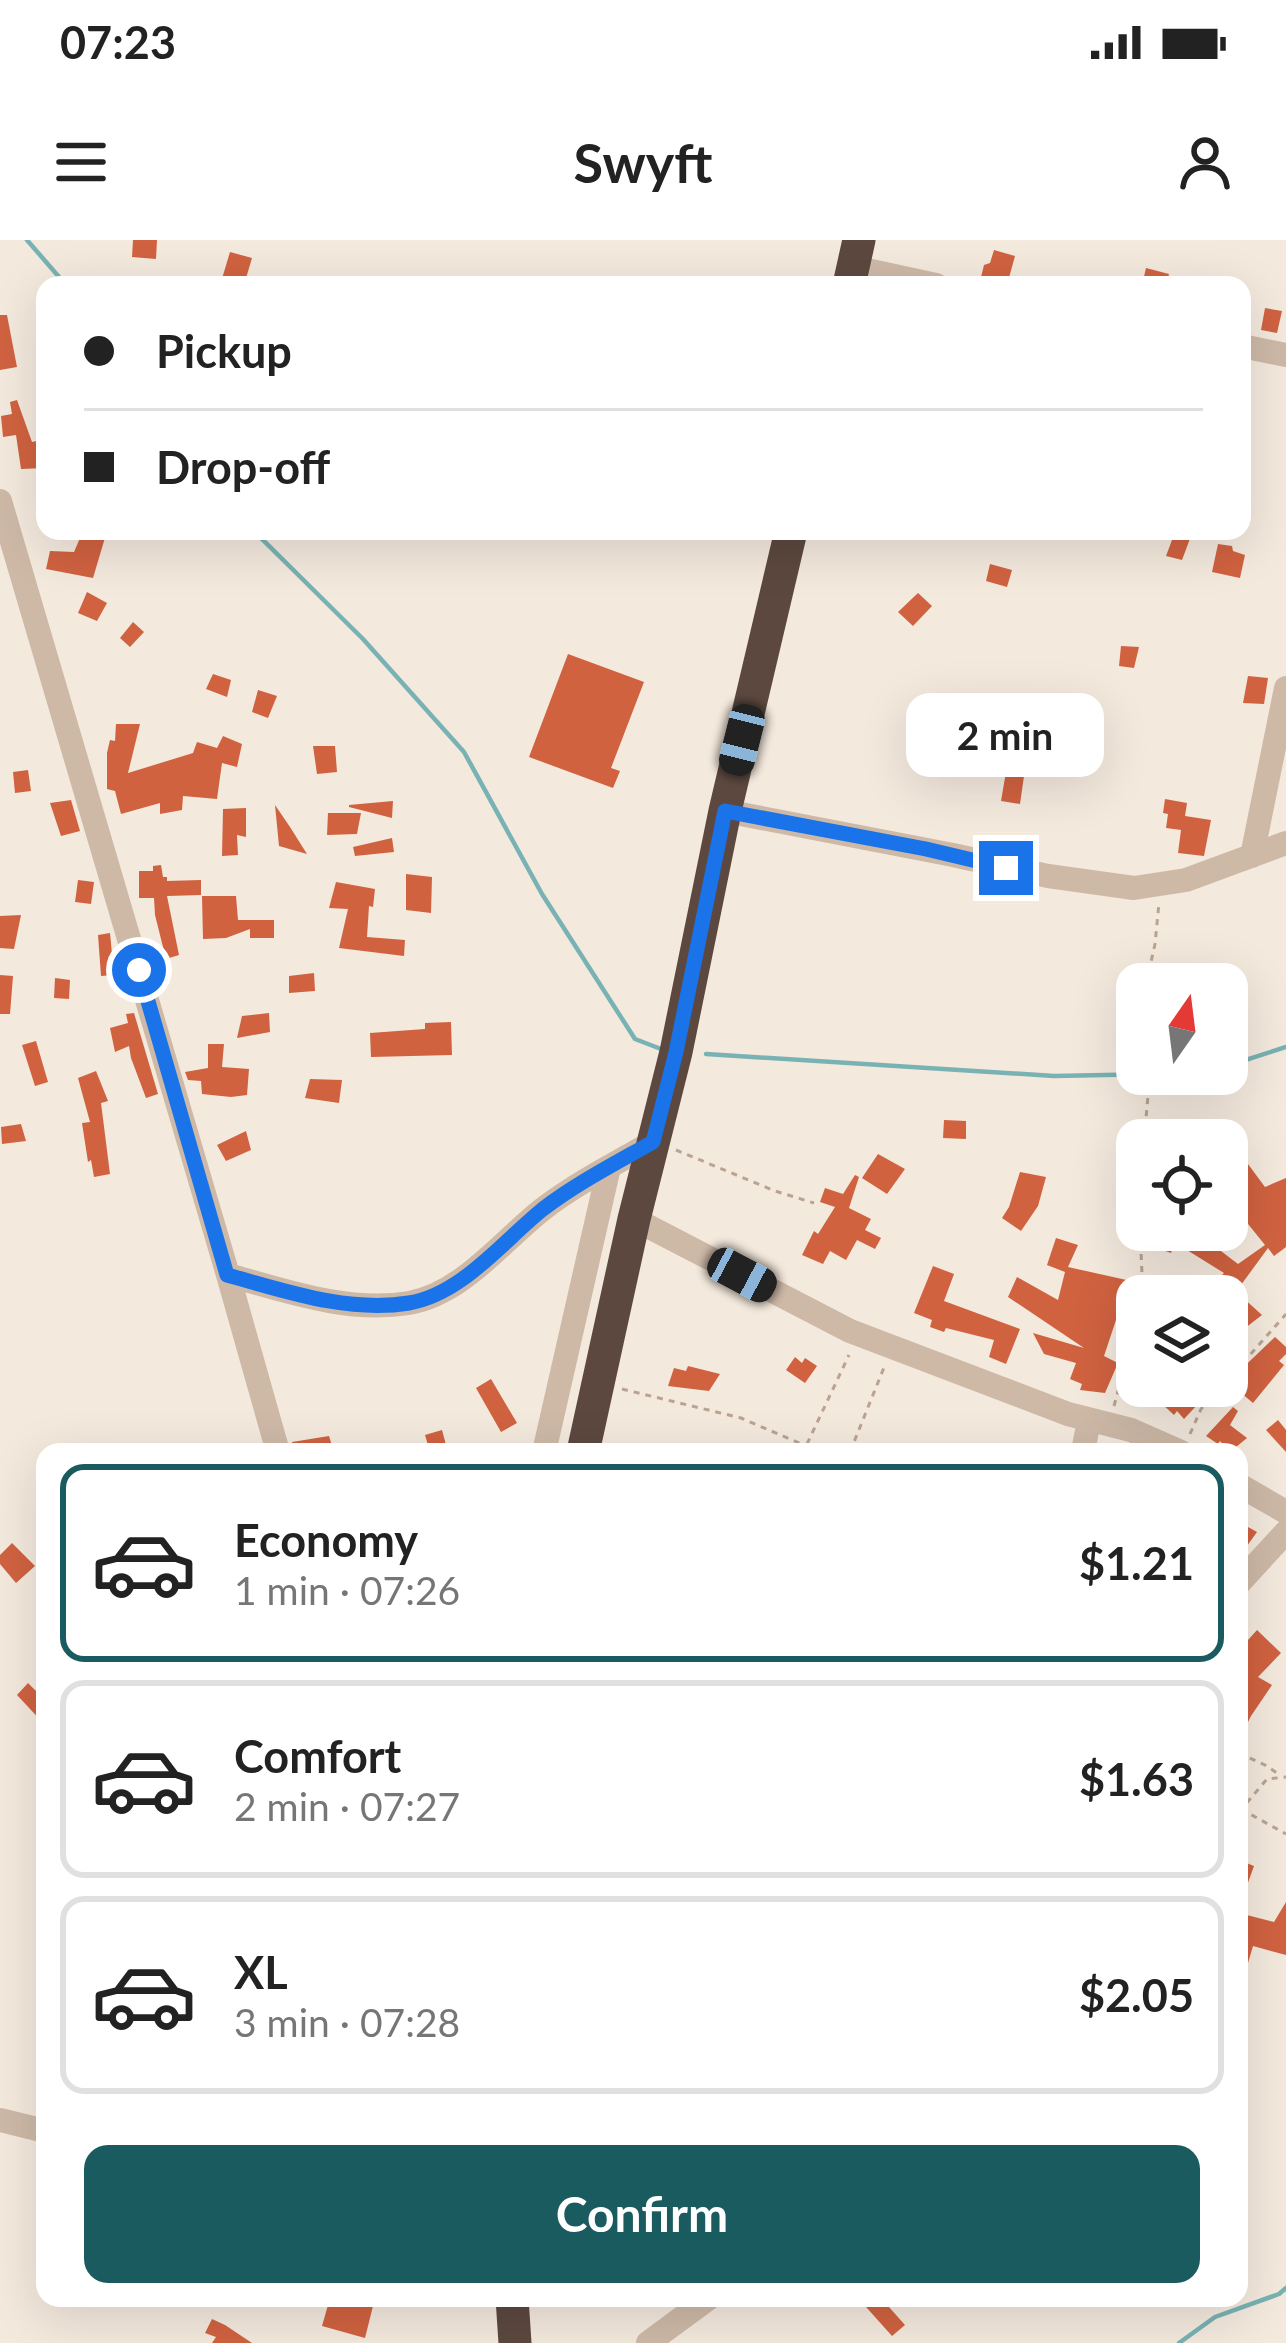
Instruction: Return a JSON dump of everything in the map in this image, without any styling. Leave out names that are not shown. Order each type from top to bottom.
[{"type":"highway","points":[[585,1443],[789,540]]},
{"type":"highway","points":[[512,2307],[514,2343]]},
{"type":"street","points":[[854,264],[901,276]]},
{"type":"street","points":[[1251,348],[1286,355]]},
{"type":"street","points":[[0,501],[275,1443]]},
{"type":"street","points":[[1252,856],[1286,688]]},
{"type":"street","points":[[725,811],[1086,883],[1134,888],[1186,880],[1286,843]]},
{"type":"street","points":[[227,1275],[360,1305],[411,1303],[450,1289],[546,1207],[653,1142]]},
{"type":"street","points":[[546,1443],[609,1167]]},
{"type":"street","points":[[634,1219],[860,1335],[1098,1422],[1186,1441]]},
{"type":"street","points":[[1088,1443],[1098,1422]]},
{"type":"street","points":[[1248,1490],[1286,1512]]},
{"type":"street","points":[[1248,1573],[1286,1532]]},
{"type":"street","points":[[0,2120],[36,2130]]},
{"type":"street","points":[[648,2343],[697,2307]]},
{"type":"path","points":[[1151,963],[1161,884]]},
{"type":"path","points":[[653,1142],[814,1203]]},
{"type":"path","points":[[1248,1358],[1286,1314]]},
{"type":"path","points":[[807,1443],[860,1335]]},
{"type":"path","points":[[854,1443],[894,1348]]},
{"type":"path","points":[[626,1389],[741,1418],[799,1443]]},
{"type":"path","points":[[1098,1422],[1116,1397]]},
{"type":"path","points":[[1186,1441],[1203,1407]]},
{"type":"path","points":[[1248,1757],[1285,1777]]},
{"type":"path","points":[[1248,1802],[1267,1779],[1285,1777]]},
{"type":"path","points":[[1248,1815],[1286,1834]]},
{"type":"building","points":[[133,240],[157,240],[156,259],[132,257]]},
{"type":"building","points":[[994,250],[1015,256],[1009,276],[981,276],[984,265],[990,263]]},
{"type":"building","points":[[230,252],[252,258],[247,276],[223,276]]},
{"type":"building","points":[[1146,268],[1169,274],[1168,276],[1144,276]]},
{"type":"building","points":[[1265,308],[1282,311],[1277,333],[1261,330]]},
{"type":"building","points":[[0,315],[7,315],[17,367],[0,370]]},
{"type":"building","points":[[17,400],[32,442],[36,441],[36,468],[21,469],[16,435],[3,437],[1,416],[12,414],[10,402]]},
{"type":"building","points":[[79,540],[104,540],[93,578],[46,569],[50,551],[74,552]]},
{"type":"building","points":[[1172,540],[1190,540],[1182,560],[1166,556]]},
{"type":"building","points":[[1218,544],[1245,555],[1240,578],[1212,572]]},
{"type":"building","points":[[990,564],[1012,570],[1007,587],[986,581]]},
{"type":"building","points":[[87,592],[107,603],[97,621],[78,613]]},
{"type":"building","points":[[918,593],[932,606],[913,626],[898,612]]},
{"type":"building","points":[[133,622],[144,632],[130,647],[120,638]]},
{"type":"building","points":[[1121,646],[1139,647],[1134,668],[1119,666]]},
{"type":"building","points":[[568,654],[644,682],[611,768],[620,771],[613,788],[529,757]]},
{"type":"building","points":[[213,674],[231,680],[227,697],[206,689]]},
{"type":"building","points":[[1248,676],[1268,678],[1264,704],[1243,703]]},
{"type":"building","points":[[258,690],[277,696],[268,718],[252,712]]},
{"type":"building","points":[[116,724],[140,724],[128,773],[193,753],[197,742],[217,748],[223,736],[242,744],[237,767],[222,763],[217,799],[183,796],[182,810],[160,814],[160,803],[121,814],[115,791],[107,789],[107,753],[110,740],[115,741]]},
{"type":"building","points":[[313,746],[335,746],[337,772],[317,774]]},
{"type":"building","points":[[1007,766],[1025,769],[1020,804],[1001,801]]},
{"type":"building","points":[[28,770],[31,791],[15,793],[13,772]]},
{"type":"building","points":[[1165,799],[1187,803],[1185,816],[1211,820],[1204,856],[1178,853],[1181,830],[1166,828]]},
{"type":"building","points":[[71,800],[80,831],[61,836],[50,803]]},
{"type":"building","points":[[393,801],[392,818],[349,807],[349,805]]},
{"type":"building","points":[[275,805],[290,827],[307,854],[279,846]]},
{"type":"building","points":[[246,808],[246,837],[237,835],[238,855],[222,856],[223,809]]},
{"type":"building","points":[[328,813],[361,813],[357,834],[327,835]]},
{"type":"building","points":[[392,838],[394,852],[355,856],[353,847]]},
{"type":"building","points":[[161,865],[167,881],[201,880],[201,895],[167,896],[179,955],[166,959],[154,898],[139,898],[139,871],[153,871],[153,866]]},
{"type":"building","points":[[406,874],[432,877],[431,913],[406,910]]},
{"type":"building","points":[[78,880],[94,882],[91,904],[75,902]]},
{"type":"building","points":[[336,882],[375,889],[367,937],[405,940],[404,956],[339,948],[348,909],[329,908]]},
{"type":"building","points":[[202,896],[236,896],[238,920],[274,920],[274,938],[250,938],[250,929],[226,938],[203,939]]},
{"type":"building","points":[[21,915],[14,949],[0,948],[0,916]]},
{"type":"building","points":[[110,933],[114,975],[101,976],[98,935]]},
{"type":"building","points":[[314,973],[315,991],[289,993],[289,976]]},
{"type":"building","points":[[0,975],[13,976],[10,1014],[0,1014]]},
{"type":"building","points":[[55,978],[70,980],[69,999],[54,998]]},
{"type":"building","points":[[134,1013],[158,1094],[146,1098],[129,1046],[115,1052],[110,1028],[128,1023],[126,1014]]},
{"type":"building","points":[[269,1013],[270,1032],[237,1038],[242,1016]]},
{"type":"building","points":[[451,1022],[452,1055],[371,1057],[370,1033]]},
{"type":"building","points":[[36,1041],[48,1082],[35,1086],[22,1045]]},
{"type":"building","points":[[208,1044],[224,1044],[222,1067],[249,1069],[247,1095],[202,1094],[201,1081],[188,1080],[185,1072],[208,1068]]},
{"type":"building","points":[[96,1071],[108,1101],[101,1103],[110,1174],[94,1177],[82,1123],[90,1122],[78,1078]]},
{"type":"building","points":[[310,1079],[342,1080],[339,1103],[305,1098]]},
{"type":"building","points":[[944,1120],[966,1121],[966,1139],[943,1138]]},
{"type":"building","points":[[21,1124],[26,1141],[2,1144],[1,1127]]},
{"type":"building","points":[[246,1131],[251,1150],[226,1161],[217,1145]]},
{"type":"building","points":[[878,1154],[905,1169],[887,1194],[862,1178]]},
{"type":"building","points":[[1248,1164],[1265,1187],[1286,1178],[1286,1247],[1274,1256],[1268,1248],[1248,1275],[1222,1275],[1189,1251],[1221,1251],[1238,1264],[1265,1245],[1248,1224]]},
{"type":"building","points":[[1020,1172],[1046,1177],[1038,1206],[1021,1231],[1002,1218]]},
{"type":"building","points":[[855,1175],[859,1177],[849,1208],[871,1219],[865,1230],[881,1238],[875,1249],[857,1240],[846,1260],[830,1251],[823,1264],[802,1255],[814,1231],[818,1234],[835,1207],[820,1202],[825,1188],[843,1194]]},
{"type":"building","points":[[1056,1238],[1078,1245],[1068,1267],[1116,1278],[1116,1320],[1104,1356],[1116,1362],[1116,1368],[1105,1393],[1080,1390],[1082,1384],[1070,1379],[1076,1363],[1044,1354],[1033,1333],[1084,1348],[1008,1297],[1017,1277],[1058,1300],[1065,1272],[1047,1265]]},
{"type":"building","points":[[933,1266],[954,1274],[944,1301],[1020,1329],[1006,1364],[989,1357],[994,1340],[946,1328],[944,1332],[930,1327],[932,1320],[914,1313]]},
{"type":"building","points":[[1248,1302],[1262,1315],[1248,1326]]},
{"type":"building","points":[[1275,1337],[1286,1347],[1279,1361],[1284,1365],[1253,1403],[1248,1399],[1248,1363]]},
{"type":"building","points":[[795,1357],[817,1366],[805,1383],[786,1370]]},
{"type":"building","points":[[688,1366],[720,1374],[709,1391],[668,1386],[674,1368],[686,1371]]},
{"type":"building","points":[[491,1379],[517,1423],[501,1432],[476,1388]]},
{"type":"building","points":[[1165,1407],[1195,1407],[1184,1419],[1177,1411],[1174,1415]]},
{"type":"building","points":[[1233,1407],[1238,1411],[1230,1425],[1247,1438],[1241,1443],[1216,1443],[1206,1436]]},
{"type":"building","points":[[1278,1420],[1286,1430],[1286,1452],[1266,1430]]},
{"type":"building","points":[[442,1430],[446,1443],[427,1443],[425,1435]]},
{"type":"building","points":[[329,1436],[331,1443],[292,1443]]},
{"type":"building","points":[[12,1543],[35,1566],[16,1583],[0,1564],[0,1555]]},
{"type":"building","points":[[1257,1630],[1281,1653],[1258,1677],[1272,1685],[1248,1722],[1248,1640]]},
{"type":"building","points":[[28,1683],[36,1691],[36,1715],[17,1695]]},
{"type":"building","points":[[1286,1902],[1286,1955],[1253,1946],[1248,1963],[1248,1915],[1274,1922]]},
{"type":"building","points":[[327,2307],[373,2307],[365,2338],[322,2326]]},
{"type":"building","points":[[866,2307],[889,2307],[905,2325],[892,2336]]},
{"type":"building","points":[[212,2319],[252,2343],[212,2343],[216,2337],[205,2333]]},
{"type":"waterway","points":[[27,240],[58,276]]},
{"type":"waterway","points":[[263,540],[363,639],[464,752],[542,894],[635,1039],[661,1049]]},
{"type":"waterway","points":[[1248,1059],[1286,1047]]},
{"type":"waterway","points":[[706,1054],[1054,1076],[1116,1075]]},
{"type":"waterway","points":[[1248,2305],[1286,2288]]},
{"type":"waterway","points":[[1179,2343],[1215,2317],[1243,2307]]},
{"type":"route","points":[[139,970],[227,1275],[360,1305],[411,1303],[450,1289],[546,1207],[653,1142],[725,811],[1006,868]]}]
